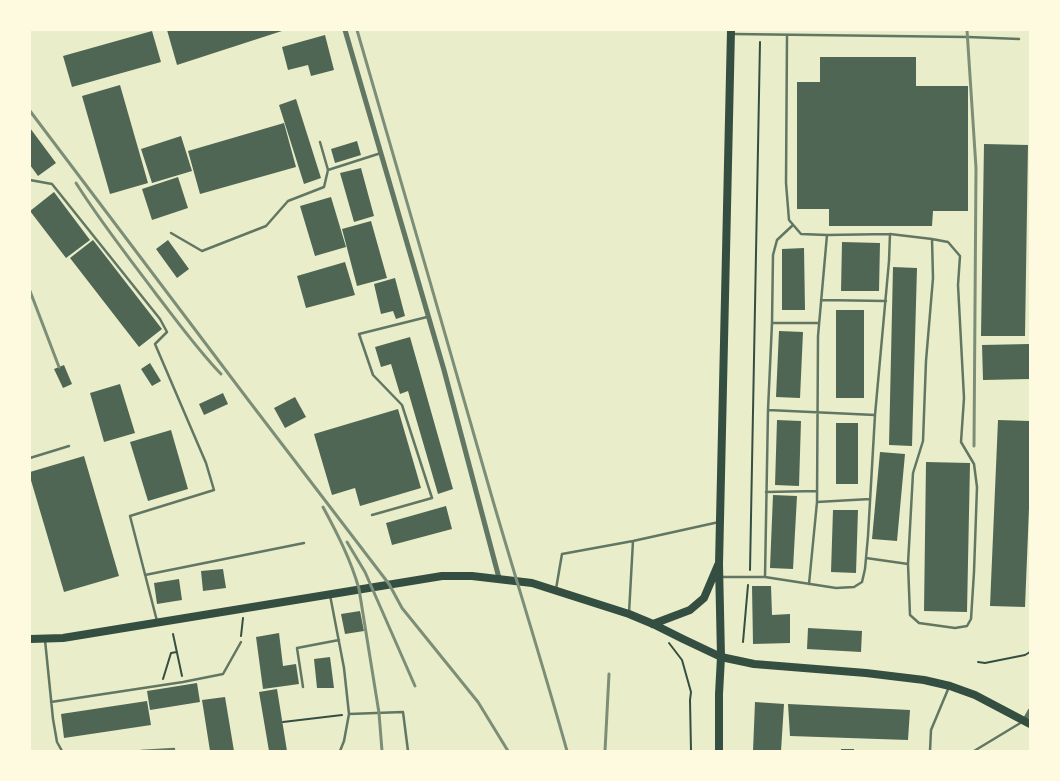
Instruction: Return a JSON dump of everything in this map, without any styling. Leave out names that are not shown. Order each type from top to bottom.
[{"type":"main road","points":[[719,751],[719,694],[722,657],[719,564],[731,32]]},
{"type":"main road","points":[[653,624],[690,610],[704,598],[719,564]]},
{"type":"main road","points":[[30,639],[63,638],[442,576],[500,578],[532,583],[629,614],[722,657],[754,664],[866,673],[924,680],[950,686],[974,695],[1028,722]]},
{"type":"street","points":[[345,30],[444,370],[500,578]]},
{"type":"street","points":[[1028,722],[1030,711]]},
{"type":"lane","points":[[731,32],[787,36],[968,36],[1019,39]]},
{"type":"lane","points":[[787,36],[786,183],[789,220],[801,234],[890,234],[932,239],[948,242],[960,256],[958,285],[964,398],[961,442],[974,464],[977,487],[971,619],[967,626],[955,628],[919,622],[910,614],[908,564],[913,473],[923,441],[926,361],[933,278],[932,239]]},
{"type":"lane","points":[[171,233],[202,251],[266,226],[288,201],[324,187],[328,170],[320,142]]},
{"type":"lane","points":[[328,170],[381,153]]},
{"type":"lane","points":[[30,180],[52,184],[160,319],[167,332],[155,344],[206,463],[214,490],[130,516],[157,622]]},
{"type":"lane","points":[[765,577],[773,255],[777,240],[794,225]]},
{"type":"lane","points":[[719,577],[765,577],[836,588],[854,587],[862,582],[865,569],[871,498],[875,415],[886,301],[890,234]]},
{"type":"lane","points":[[809,584],[817,502],[818,336],[827,235]]},
{"type":"lane","points":[[821,300],[886,301]]},
{"type":"lane","points":[[372,515],[432,498],[402,405],[373,375],[359,334],[429,317]]},
{"type":"lane","points":[[772,323],[819,323]]},
{"type":"lane","points":[[768,410],[875,415]]},
{"type":"lane","points":[[30,458],[70,446]]},
{"type":"lane","points":[[766,492],[817,491]]},
{"type":"lane","points":[[817,502],[871,498]]},
{"type":"lane","points":[[556,590],[562,554],[633,542],[720,522]]},
{"type":"lane","points":[[629,614],[633,542]]},
{"type":"lane","points":[[145,575],[304,543]]},
{"type":"lane","points":[[866,558],[908,564]]},
{"type":"lane","points":[[330,594],[344,668],[349,714],[344,741],[340,751]]},
{"type":"lane","points":[[45,639],[57,742],[62,751]]},
{"type":"lane","points":[[303,687],[297,648],[339,640]]},
{"type":"lane","points":[[51,702],[223,674],[241,642]]},
{"type":"lane","points":[[930,751],[931,730],[950,686]]},
{"type":"lane","points":[[349,714],[402,712],[408,751]]},
{"type":"lane","points":[[974,751],[1028,722]]},
{"type":"lane","points":[[142,751],[174,749]]},
{"type":"path","points":[[743,642],[749,577],[760,35]]},
{"type":"path","points":[[241,642],[243,608]]},
{"type":"path","points":[[173,634],[183,682]]},
{"type":"path","points":[[665,638],[682,660],[691,692],[691,751]]},
{"type":"path","points":[[162,685],[171,653],[177,652]]},
{"type":"path","points":[[978,662],[1025,655],[1030,652]]},
{"type":"path","points":[[283,722],[349,714]]},
{"type":"building","points":[[167,30],[285,30],[177,65]]},
{"type":"building","points":[[152,31],[161,62],[72,87],[63,56]]},
{"type":"building","points":[[325,35],[334,70],[311,76],[308,65],[288,70],[282,47]]},
{"type":"building","points":[[820,57],[916,57],[916,86],[968,86],[968,211],[933,211],[932,226],[829,226],[829,209],[797,209],[797,82],[820,82]]},
{"type":"building","points":[[120,85],[148,183],[110,194],[82,96]]},
{"type":"building","points":[[296,99],[321,178],[304,184],[279,105]]},
{"type":"building","points":[[284,123],[296,167],[200,194],[188,151]]},
{"type":"building","points":[[30,128],[56,163],[38,176],[30,165]]},
{"type":"building","points":[[181,136],[192,171],[152,183],[141,149]]},
{"type":"building","points":[[357,141],[361,155],[335,163],[331,149]]},
{"type":"building","points":[[984,144],[1028,145],[1025,336],[981,336]]},
{"type":"building","points":[[361,168],[374,216],[354,222],[340,173]]},
{"type":"building","points":[[178,177],[188,208],[152,220],[142,189]]},
{"type":"building","points":[[54,192],[90,240],[66,258],[30,211]]},
{"type":"building","points":[[331,197],[346,247],[315,256],[300,206]]},
{"type":"building","points":[[371,221],[387,278],[357,286],[342,229]]},
{"type":"building","points":[[93,240],[162,329],[139,347],[70,258]]},
{"type":"building","points":[[168,240],[189,269],[177,278],[156,249]]},
{"type":"building","points":[[842,242],[880,243],[879,291],[841,291]]},
{"type":"building","points":[[804,248],[805,310],[782,310],[782,249]]},
{"type":"building","points":[[345,262],[355,295],[306,308],[297,276]]},
{"type":"building","points":[[893,267],[917,268],[912,446],[889,445]]},
{"type":"building","points":[[395,278],[405,316],[396,319],[393,311],[381,314],[374,284]]},
{"type":"building","points":[[836,310],[864,310],[864,398],[836,398]]},
{"type":"building","points":[[779,331],[803,332],[800,398],[776,397]]},
{"type":"building","points":[[410,337],[453,489],[438,494],[408,391],[400,394],[391,364],[381,367],[375,347]]},
{"type":"building","points":[[1029,344],[1030,379],[983,380],[982,345]]},
{"type":"building","points":[[150,363],[161,381],[152,386],[141,369]]},
{"type":"building","points":[[64,365],[72,384],[63,388],[54,369]]},
{"type":"building","points":[[120,384],[135,433],[104,442],[90,393]]},
{"type":"building","points":[[223,393],[228,404],[204,415],[199,404]]},
{"type":"building","points":[[295,397],[306,417],[285,428],[274,408]]},
{"type":"building","points":[[398,409],[421,488],[360,506],[355,488],[332,495],[314,434]]},
{"type":"building","points":[[777,420],[801,421],[799,486],[775,485]]},
{"type":"building","points":[[998,420],[1030,421],[1030,484],[1025,607],[990,606]]},
{"type":"building","points":[[836,423],[858,423],[858,484],[836,484]]},
{"type":"building","points":[[171,430],[188,489],[148,501],[130,442]]},
{"type":"building","points":[[880,452],[905,454],[897,541],[872,539]]},
{"type":"building","points":[[84,456],[119,576],[64,592],[30,472]]},
{"type":"building","points":[[926,462],[970,463],[967,612],[924,611]]},
{"type":"building","points":[[773,495],[797,496],[793,569],[770,568]]},
{"type":"building","points":[[446,506],[452,529],[392,545],[386,523]]},
{"type":"building","points":[[833,510],[858,510],[856,573],[831,572]]},
{"type":"building","points":[[223,569],[226,588],[203,591],[201,571]]},
{"type":"building","points":[[179,579],[182,600],[157,604],[154,583]]},
{"type":"building","points":[[752,586],[771,586],[772,615],[790,614],[790,643],[753,644]]},
{"type":"building","points":[[360,611],[364,631],[345,634],[341,614]]},
{"type":"building","points":[[808,628],[862,631],[861,652],[807,649]]},
{"type":"building","points":[[279,633],[283,666],[296,664],[299,684],[263,689],[256,637]]},
{"type":"building","points":[[330,657],[334,688],[317,688],[314,659]]},
{"type":"building","points":[[197,683],[200,702],[150,710],[147,691]]},
{"type":"building","points":[[277,689],[287,751],[269,751],[259,692]]},
{"type":"building","points":[[225,697],[234,751],[210,751],[202,700]]},
{"type":"building","points":[[147,701],[151,725],[64,738],[61,714]]},
{"type":"building","points":[[755,702],[784,704],[781,751],[753,751]]},
{"type":"building","points":[[788,704],[910,710],[908,740],[790,736]]},
{"type":"building","points":[[841,749],[854,749],[854,751],[841,751]]},
{"type":"railway","points":[[357,30],[567,751]]},
{"type":"railway","points":[[967,30],[976,168],[974,446]]},
{"type":"railway","points":[[30,111],[389,584],[402,608],[478,702],[508,751]]},
{"type":"railway","points":[[76,183],[156,294],[195,345],[221,374]]},
{"type":"railway","points":[[30,291],[59,367]]},
{"type":"railway","points":[[323,507],[348,557],[359,589],[379,713],[382,751]]},
{"type":"railway","points":[[347,542],[365,572],[415,686]]},
{"type":"railway","points":[[605,751],[609,674]]}]
